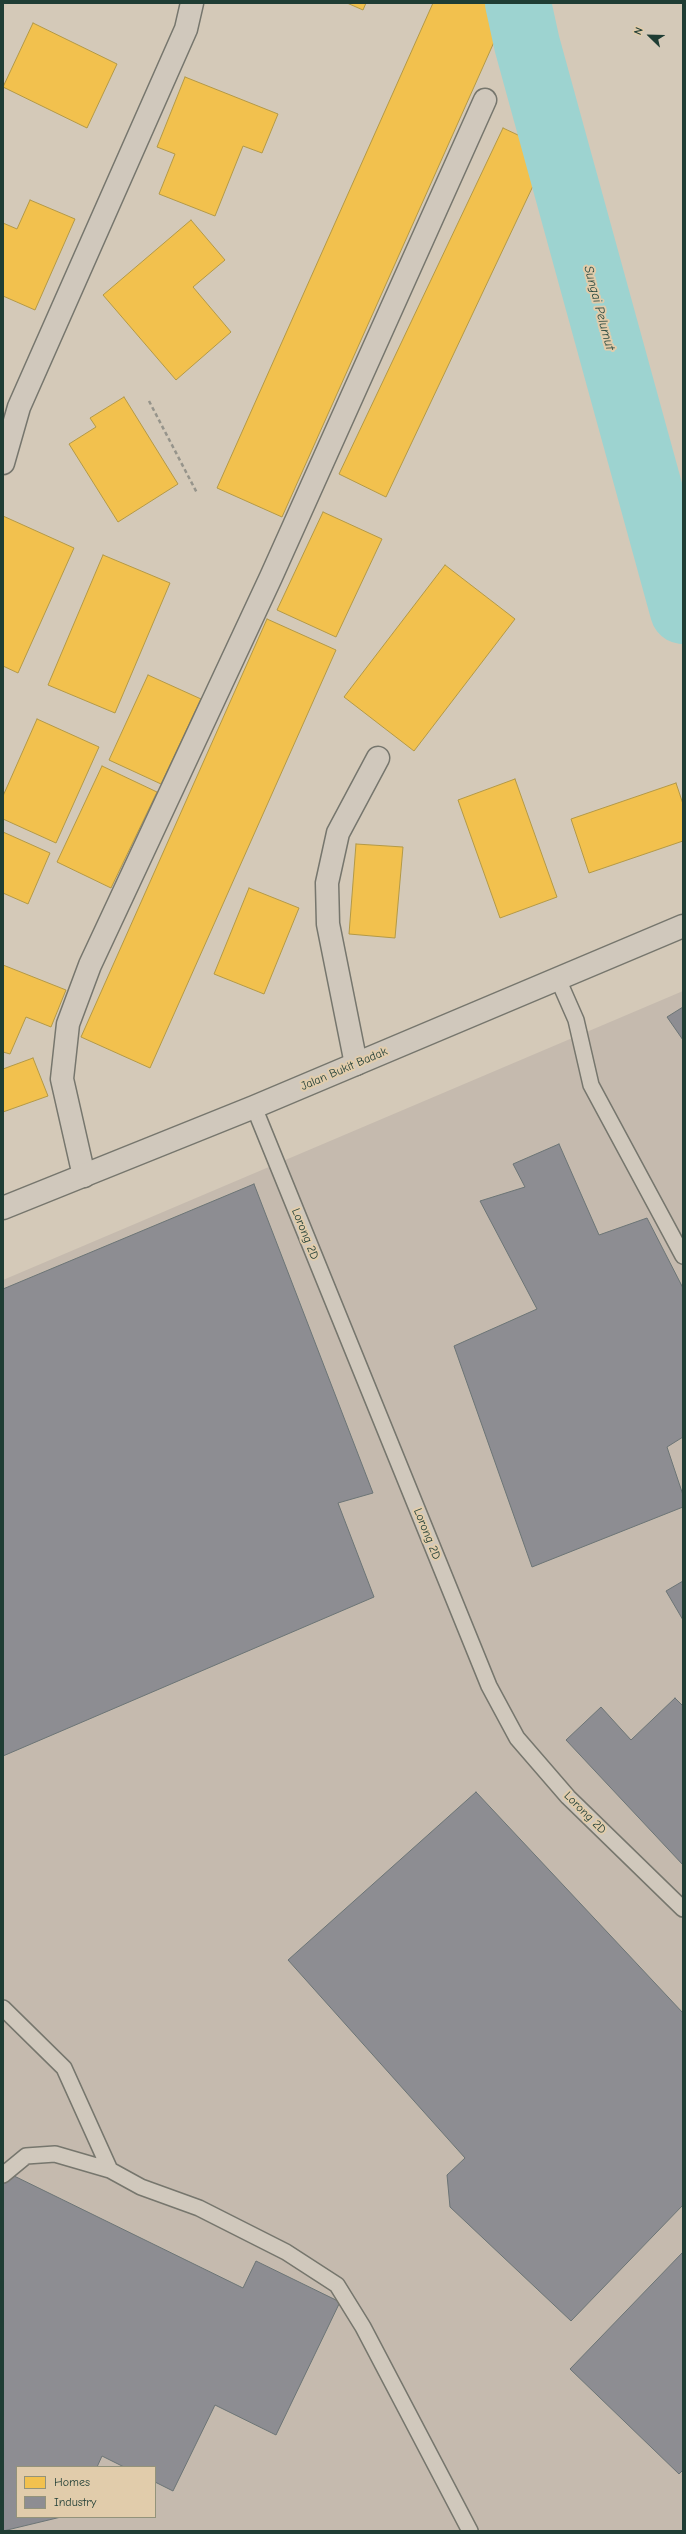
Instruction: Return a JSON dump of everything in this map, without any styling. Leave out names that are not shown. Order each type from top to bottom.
[{"type":"street","points":[[3,463],[19,407],[186,29],[192,3]]},
{"type":"street","points":[[84,1176],[62,1079],[68,1024],[90,965],[271,577],[485,100]]},
{"type":"street","points":[[356,1064],[328,924],[327,883],[338,833],[378,758]]},
{"type":"street","name":"Jalan Bukit Badak","points":[[3,1208],[254,1107],[683,926]]},
{"type":"lane","points":[[558,979],[576,1020],[590,1085],[683,1256]]},
{"type":"lane","name":"Lorong 2D","points":[[254,1107],[492,1692],[517,1738],[568,1797],[683,1909]]},
{"type":"lane","points":[[3,2008],[64,2068],[110,2170]]},
{"type":"lane","points":[[3,2176],[26,2156],[55,2154],[110,2170],[141,2187],[212,2215],[286,2252],[337,2286],[363,2327],[470,2531]]},
{"type":"path","points":[[149,401],[197,493]]},
{"type":"shaded area","points":[[683,991],[683,2531],[3,2531],[3,1280]]},
{"type":"building: Homes","points":[[347,3],[366,3],[363,10]]},
{"type":"building: Homes","points":[[433,3],[485,3],[507,13],[282,517],[217,488]]},
{"type":"building: Homes","points":[[33,23],[117,64],[87,128],[3,87]]},
{"type":"building: Homes","points":[[185,77],[278,114],[262,153],[243,146],[215,216],[159,194],[175,154],[157,147]]},
{"type":"building: Homes","points":[[503,128],[550,150],[386,497],[339,474]]},
{"type":"building: Homes","points":[[30,200],[75,219],[35,310],[3,296],[3,223],[17,229]]},
{"type":"building: Homes","points":[[191,220],[225,260],[193,287],[231,332],[176,380],[103,295]]},
{"type":"building: Homes","points":[[124,397],[178,484],[118,522],[69,444],[96,427],[90,418]]},
{"type":"building: Homes","points":[[323,512],[382,539],[336,637],[277,610]]},
{"type":"building: Homes","points":[[3,516],[74,548],[18,673],[3,666]]},
{"type":"building: Homes","points":[[103,555],[170,583],[115,713],[48,685]]},
{"type":"building: Homes","points":[[445,565],[515,619],[414,751],[344,697]]},
{"type":"building: Homes","points":[[267,619],[336,650],[150,1068],[81,1037]]},
{"type":"building: Homes","points":[[148,675],[201,699],[161,784],[109,760]]},
{"type":"building: Homes","points":[[37,719],[99,747],[56,843],[3,819],[3,796]]},
{"type":"building: Homes","points":[[102,766],[157,792],[111,888],[57,862]]},
{"type":"building: Homes","points":[[515,779],[557,897],[500,918],[458,800]]},
{"type":"building: Homes","points":[[676,783],[683,804],[683,841],[589,873],[571,819]]},
{"type":"building: Homes","points":[[3,832],[50,853],[28,904],[3,893]]},
{"type":"building: Homes","points":[[356,844],[403,847],[395,938],[349,934]]},
{"type":"building: Homes","points":[[249,888],[299,908],[264,994],[214,974]]},
{"type":"building: Homes","points":[[3,965],[66,990],[51,1027],[26,1017],[10,1054],[3,1052]]},
{"type":"building: Homes","points":[[33,1058],[48,1096],[3,1112],[3,1069]]},
{"type":"building: Industry","points":[[683,1007],[683,1040],[667,1017]]},
{"type":"building: Industry","points":[[559,1144],[599,1235],[647,1218],[683,1288],[683,1437],[667,1447],[683,1495],[683,1507],[532,1567],[454,1346],[537,1309],[480,1201],[525,1187],[513,1164]]},
{"type":"building: Industry","points":[[254,1184],[373,1493],[338,1503],[374,1597],[3,1756],[3,1289]]},
{"type":"building: Industry","points":[[683,1581],[683,1620],[666,1591]]},
{"type":"building: Industry","points":[[675,1698],[683,1706],[683,1865],[566,1740],[601,1707],[631,1740]]},
{"type":"building: Industry","points":[[476,1792],[683,2013],[683,2205],[571,2321],[450,2207],[447,2175],[465,2158],[288,1960]]},
{"type":"building: Industry","points":[[8,2173],[243,2288],[256,2261],[340,2302],[276,2435],[215,2405],[173,2491],[156,2482],[156,2466],[122,2466],[102,2456],[97,2466],[16,2466],[16,2518],[57,2518],[3,2531],[3,2183]]},
{"type":"building: Industry","points":[[683,2252],[683,2470],[679,2474],[570,2369]]},
{"type":"waterway","name":"Sungai Pelumut","points":[[518,3],[527,44],[683,611]]}]
